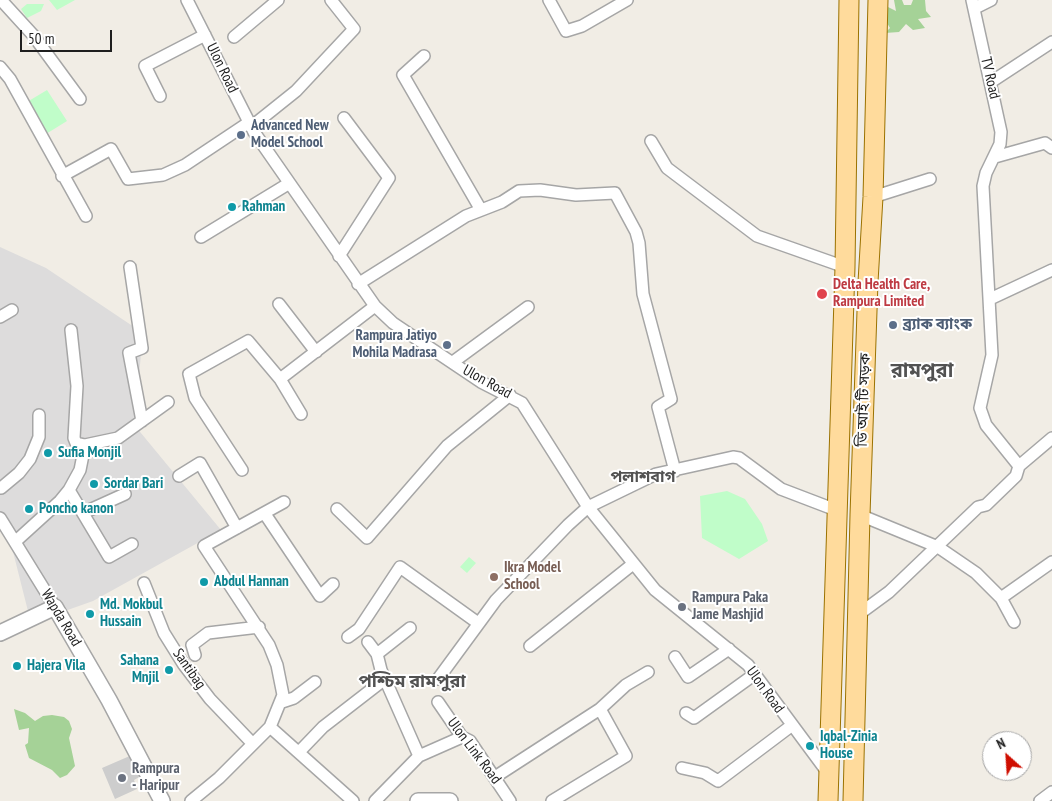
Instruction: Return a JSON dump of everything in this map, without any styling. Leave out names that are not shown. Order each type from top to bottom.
[{"type":"main road","name":"ডি আই টি সড়ক","points":[[828,801],[845,267],[849,0]]},
{"type":"main road","name":"ডি আই টি সড়ক","points":[[853,801],[860,515],[868,282],[873,197],[878,0]]},
{"type":"main road","points":[[837,486],[861,487]]},
{"type":"street","points":[[1,0],[33,35],[80,99]]},
{"type":"street","name":"Ulon Road","points":[[187,0],[250,125],[288,184],[375,306],[393,323],[481,382],[510,395],[522,403],[588,507],[634,564],[661,595],[748,665],[791,726],[829,775]]},
{"type":"street","points":[[234,37],[278,0]]},
{"type":"street","points":[[62,176],[111,149],[128,179],[163,175],[184,165],[250,125],[296,91],[354,29],[331,0]]},
{"type":"street","points":[[549,0],[566,31],[582,26],[627,0]]},
{"type":"street","points":[[974,4],[991,0]]},
{"type":"street","name":"TV Road","points":[[974,4],[1000,122],[1000,144],[986,173],[983,193],[992,355],[980,408],[986,425],[1019,466]]},
{"type":"street","points":[[160,96],[145,66],[206,35]]},
{"type":"street","points":[[991,82],[1052,42]]},
{"type":"street","points":[[424,56],[403,75],[481,210]]},
{"type":"street","points":[[0,68],[10,79],[62,176],[86,216]]},
{"type":"street","points":[[339,256],[389,178],[344,118]]},
{"type":"street","points":[[651,141],[667,168],[757,236],[845,267]]},
{"type":"street","points":[[995,157],[1045,143],[1052,148]]},
{"type":"street","points":[[873,197],[930,178]]},
{"type":"street","points":[[201,236],[288,184]]},
{"type":"street","points":[[358,284],[466,216],[502,202],[520,191],[540,190],[576,195],[615,193],[636,232],[639,243],[643,294],[671,399],[658,407],[675,470]]},
{"type":"street","points":[[130,267],[142,348],[129,353],[142,421]]},
{"type":"street","points":[[990,300],[1052,270]]},
{"type":"street","points":[[279,304],[316,352]]},
{"type":"street","points":[[280,380],[375,306]]},
{"type":"street","points":[[453,362],[528,307]]},
{"type":"street","points":[[0,316],[12,310]]},
{"type":"street","points":[[71,330],[77,386],[74,438],[76,443],[85,445],[118,438],[168,402]]},
{"type":"street","points":[[242,470],[195,398],[189,374],[248,341],[280,380],[301,414]]},
{"type":"street","points":[[336,509],[367,538],[447,446],[510,395]]},
{"type":"street","points":[[0,488],[19,473],[30,459],[39,437],[39,415]]},
{"type":"street","points":[[859,614],[889,592],[978,507],[986,505],[1016,476],[1019,466],[1052,438]]},
{"type":"street","points":[[16,542],[60,501],[68,490],[80,470],[85,445]]},
{"type":"street","points":[[438,679],[478,624],[532,562],[588,507],[656,474],[733,457],[740,458],[781,489],[836,510]]},
{"type":"street","points":[[179,476],[200,464],[237,528]]},
{"type":"street","points":[[68,490],[109,557],[132,544]]},
{"type":"street","points":[[83,513],[125,494]]},
{"type":"street","points":[[191,801],[219,778],[270,727],[282,702],[283,695],[277,665],[259,627],[204,546],[284,502]]},
{"type":"street","points":[[265,514],[320,596],[333,584]]},
{"type":"street","points":[[860,515],[938,547],[976,573],[1002,598],[1014,622]]},
{"type":"street","name":"Wapda Road","points":[[0,518],[109,700],[161,801]]},
{"type":"street","points":[[1002,598],[1052,562]]},
{"type":"street","points":[[530,646],[634,564]]},
{"type":"street","points":[[348,637],[359,629],[400,567],[478,624]]},
{"type":"street","name":"Santibag","points":[[144,582],[164,632],[184,666],[210,699],[253,744]]},
{"type":"street","points":[[0,634],[55,607]]},
{"type":"street","name":"Santibag","points":[[196,655],[192,645],[208,633],[259,627]]},
{"type":"street","points":[[377,654],[410,628]]},
{"type":"street","points":[[368,642],[377,654],[385,679],[419,756]]},
{"type":"street","points":[[675,656],[688,677],[728,649]]},
{"type":"street","points":[[495,777],[600,709],[626,685],[648,672]]},
{"type":"street","points":[[686,713],[694,718],[755,674]]},
{"type":"street","points":[[299,752],[323,727],[385,679]]},
{"type":"street","points":[[282,702],[294,698],[315,682]]},
{"type":"street","name":"Ulon Link Road","points":[[438,702],[462,737],[470,741],[510,801]]},
{"type":"street","points":[[552,801],[626,756],[600,709]]},
{"type":"street","points":[[682,768],[705,773],[718,781],[791,726]]},
{"type":"street","points":[[270,727],[353,801]]},
{"type":"street","points":[[375,801],[419,756],[462,737]]},
{"type":"street","points":[[1040,801],[1052,792]]},
{"type":"street","points":[[418,801],[450,801]]},
{"type":"shaded area","points":[[0,247],[46,268],[143,333],[135,418],[136,427],[221,530],[93,601],[31,623],[6,524],[0,516]]},
{"type":"shaded area","name":"Rampura - Haripur","points":[[132,755],[143,775],[134,780],[137,789],[115,799],[102,768]]},
{"type":"green space","points":[[49,0],[75,0],[57,10]]},
{"type":"green space","points":[[894,0],[902,0],[904,5],[911,5],[913,0],[925,0],[926,11],[931,17],[918,19],[925,28],[913,30],[906,24],[899,32],[885,33],[890,28],[887,23],[888,7],[896,11]]},
{"type":"green space","points":[[27,4],[44,4],[41,11],[27,18],[21,9]]},
{"type":"green space","points":[[47,90],[67,121],[46,134],[27,102]]},
{"type":"green space","points":[[727,491],[745,499],[762,524],[768,541],[739,559],[702,538],[700,496]]},
{"type":"green space","points":[[469,557],[476,563],[467,573],[460,567]]},
{"type":"green space","points":[[14,709],[25,713],[35,721],[43,716],[52,715],[64,717],[69,721],[72,729],[69,738],[75,766],[67,775],[60,778],[52,770],[29,758],[25,745],[28,743],[29,728],[19,730]]},
{"type":"place","name":"Advanced New Model School","points":[[241,135]]},
{"type":"place","name":"Rahman","points":[[232,207]]},
{"type":"place","name":"Delta Health Care, Rampura Limited","points":[[822,294]]},
{"type":"place","name":"ব্র্যাক ব্যাংক","points":[[893,325]]},
{"type":"place","name":"Rampura Jatiyo Mohila Madrasa","points":[[447,345]]},
{"type":"place","name":"Sufia Monjil","points":[[48,453]]},
{"type":"place","name":"Sordar Bari","points":[[94,484]]},
{"type":"place","name":"Poncho kanon","points":[[29,509]]},
{"type":"place","name":"Ikra Model School","points":[[494,577]]},
{"type":"place","name":"Abdul Hannan","points":[[204,582]]},
{"type":"place","name":"Rampura Paka Jame Mashjid","points":[[682,607]]},
{"type":"place","name":"Md. Mokbul Hussain","points":[[90,614]]},
{"type":"place","name":"Hajera Vila","points":[[17,666]]},
{"type":"place","name":"Sahana Mnjil","points":[[169,670]]},
{"type":"place","name":"Iqbal-Zinia House","points":[[810,746]]},
{"type":"place","name":"Rampura - Haripur","points":[[122,778]]},
{"type":"district","name":"রামপুরা","points":[[922,371]]},
{"type":"district","name":"পলাশবাগ","points":[[643,477]]},
{"type":"district","name":"পশ্চিম রামপুরা","points":[[412,682]]}]
